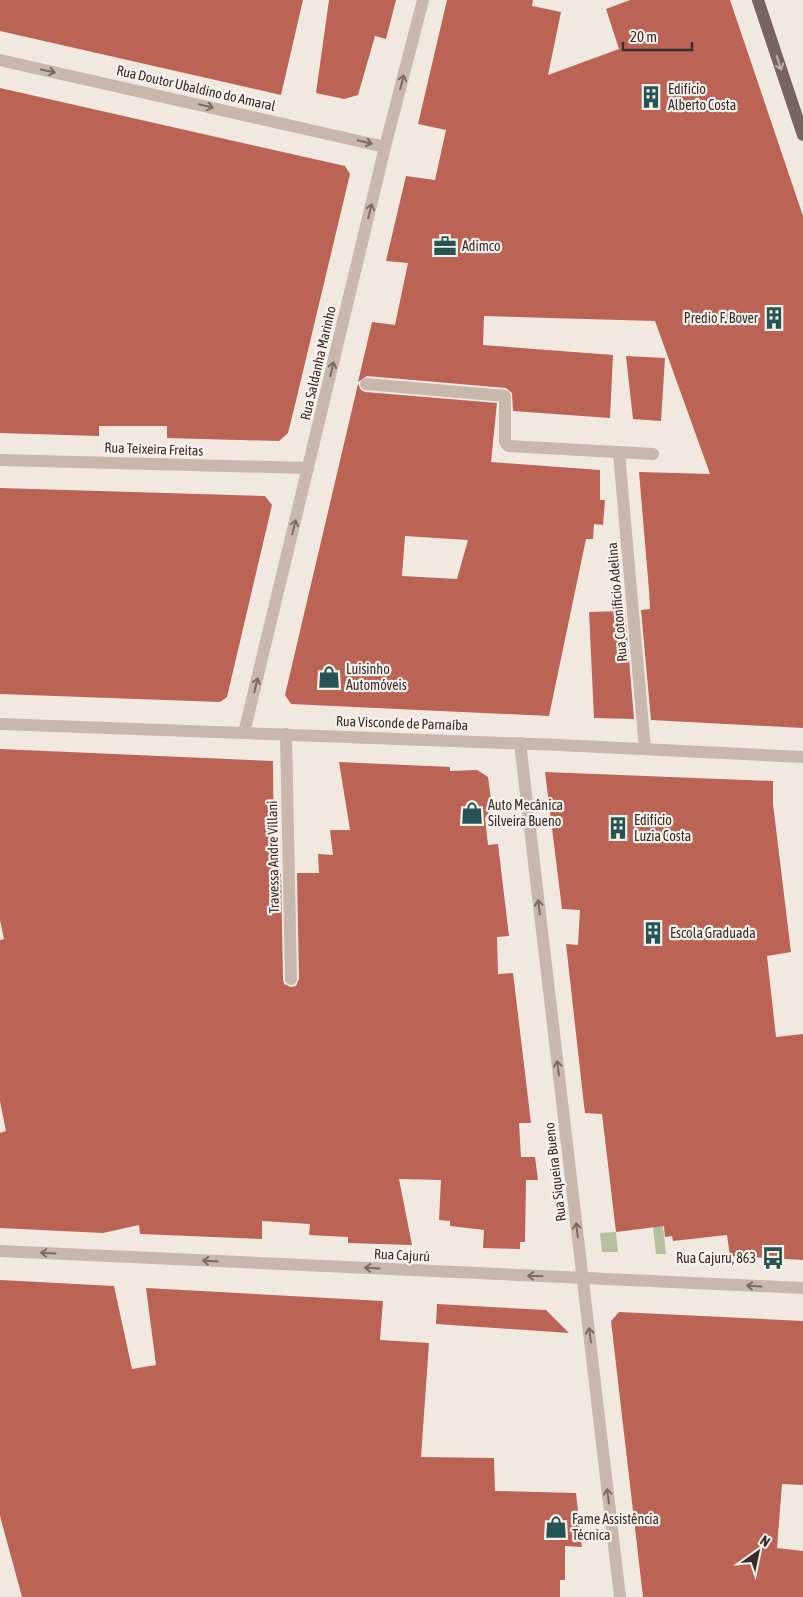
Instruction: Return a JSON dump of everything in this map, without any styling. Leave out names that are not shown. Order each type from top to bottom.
[{"type":"main road","points":[[758,0],[803,136]]},
{"type":"street","name":"Rua Saldanha Marinho","points":[[244,733],[385,147],[423,0]]},
{"type":"street","name":"Rua Doutor Ubaldino do Amaral","points":[[0,60],[385,147]]},
{"type":"street","points":[[366,384],[505,396],[506,445],[653,454]]},
{"type":"street","name":"Rua Cotonificio Adelina","points":[[619,453],[645,749]]},
{"type":"street","name":"Rua Teixeira Freitas","points":[[0,460],[308,468]]},
{"type":"street","name":"Rua Visconde de Parnaíba","points":[[0,724],[520,743],[803,758]]},
{"type":"street","name":"Travessa Andre Villani","points":[[286,734],[290,979]]},
{"type":"street","name":"Rua Siqueira Bueno","points":[[520,743],[620,1597]]},
{"type":"street","name":"Rua Cajurú","points":[[0,1251],[803,1288]]},
{"type":"green space","points":[[663,1226],[666,1254],[656,1254],[653,1227]]},
{"type":"green space","points":[[616,1232],[618,1252],[602,1252],[600,1233]]},
{"type":"building","points":[[0,0],[303,0],[281,95],[0,31]]},
{"type":"building","points":[[329,0],[396,0],[386,39],[375,36],[358,95],[344,99],[316,93]]},
{"type":"building","points":[[447,0],[533,0],[532,6],[561,12],[548,75],[619,49],[606,9],[630,0],[730,0],[803,216],[803,728],[651,720],[641,610],[650,609],[639,472],[710,474],[655,321],[484,316],[483,345],[613,355],[610,418],[513,411],[512,393],[506,388],[367,376],[358,382],[372,322],[395,325],[408,263],[386,261],[406,176],[435,180],[446,130],[418,124]]},
{"type":"building","points":[[0,88],[345,166],[350,174],[295,405],[288,433],[279,441],[167,438],[167,426],[99,426],[99,436],[0,433]]},
{"type":"building","points":[[626,356],[665,358],[661,421],[633,419]]},
{"type":"building","points":[[358,384],[361,390],[365,392],[497,403],[491,462],[600,470],[600,500],[605,500],[603,525],[594,524],[593,539],[586,539],[549,716],[291,704],[285,695]],"holes":[[[405,536],[468,540],[457,579],[402,576]]]},
{"type":"building","points":[[0,488],[265,496],[272,505],[227,697],[220,702],[0,694]]},
{"type":"building","points":[[625,611],[634,719],[594,718],[589,612]]},
{"type":"building","points":[[0,749],[273,761],[274,873],[281,873],[283,979],[284,984],[291,987],[296,986],[299,979],[297,873],[319,873],[318,854],[333,855],[330,830],[350,830],[339,762],[450,767],[450,771],[477,770],[488,777],[492,807],[485,818],[488,845],[498,844],[509,936],[497,937],[498,974],[513,973],[531,1123],[519,1123],[521,1157],[535,1157],[538,1180],[526,1180],[525,1242],[520,1242],[520,1249],[483,1248],[484,1230],[450,1226],[450,1221],[439,1220],[441,1180],[399,1179],[412,1245],[348,1243],[348,1237],[309,1235],[310,1224],[262,1221],[262,1239],[140,1234],[139,1225],[103,1233],[0,1228],[0,1133],[6,1131],[0,1101],[0,940],[4,939],[0,920]]},
{"type":"building","points":[[545,772],[773,781],[773,804],[791,952],[767,956],[776,1037],[803,1034],[803,1260],[730,1256],[727,1235],[673,1241],[672,1236],[665,1237],[664,1226],[616,1232],[602,1114],[585,1113],[566,944],[578,945],[580,910],[562,909]]},
{"type":"building","points":[[0,1280],[114,1286],[132,1369],[156,1365],[146,1288],[383,1301],[380,1340],[429,1343],[421,1457],[494,1458],[495,1491],[576,1493],[582,1547],[565,1546],[565,1580],[560,1580],[560,1597],[22,1597],[0,1516]]},
{"type":"building","points":[[437,1304],[546,1310],[569,1333],[436,1324]]},
{"type":"building","points":[[619,1312],[803,1321],[803,1485],[782,1484],[777,1548],[803,1551],[803,1597],[643,1597],[611,1321]]},
{"type":"place","name":"Edifício Alberto Costa","points":[[651,97]]},
{"type":"place","name":"Adimco","points":[[445,246]]},
{"type":"place","name":"Predio F. Bover","points":[[774,318]]},
{"type":"place","name":"Luisinho Automóveis","points":[[329,677]]},
{"type":"place","name":"Auto Mecânica Silveira Bueno","points":[[472,813]]},
{"type":"place","name":"Edifício Luzia Costa","points":[[618,828]]},
{"type":"place","name":"Escola Graduada","points":[[653,933]]},
{"type":"place","name":"Rua Cajuru, 863","points":[[773,1258]]},
{"type":"place","name":"Fame Assistência Técnica","points":[[556,1527]]}]
